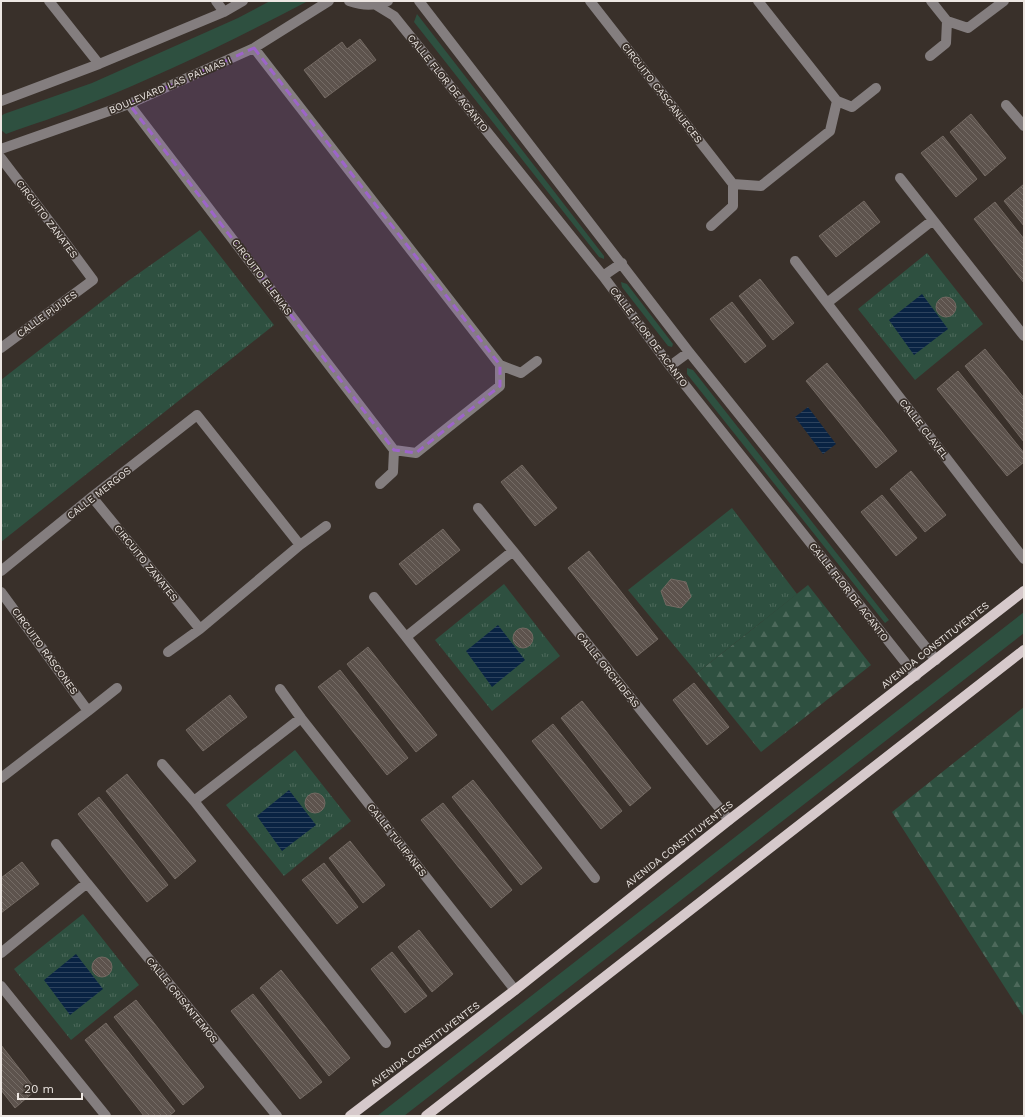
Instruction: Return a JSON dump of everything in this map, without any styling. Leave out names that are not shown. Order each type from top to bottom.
[{"type":"main road","name":"AVENIDA CONSTITUYENTES","points":[[350,1116],[515,990],[729,820],[1024,591]]},
{"type":"main road","points":[[426,1116],[1024,650]]},
{"type":"street","points":[[49,1],[99,64]]},
{"type":"street","points":[[216,1],[224,12]]},
{"type":"street","points":[[1,100],[99,64],[224,12],[243,1]]},
{"type":"street","name":"BOULEVARD LAS PALMAS I","points":[[1,149],[129,104],[254,48],[329,1]]},
{"type":"street","points":[[350,1],[360,5],[376,5],[388,1]]},
{"type":"street","points":[[419,1],[689,352],[936,660]]},
{"type":"street","name":"CIRCUITO CASCANUECES","points":[[590,1],[733,184]]},
{"type":"street","points":[[758,1],[837,101],[852,106],[876,88]]},
{"type":"street","points":[[932,1],[947,21],[968,28],[1004,1]]},
{"type":"street","name":"CALLE FLOR DE ACANTO","points":[[376,5],[394,16],[603,276],[670,366],[916,676]]},
{"type":"street","points":[[930,56],[946,43],[947,21]]},
{"type":"street","points":[[254,48],[500,365],[521,373],[537,361]]},
{"type":"street","points":[[711,226],[733,206],[733,184],[761,186],[830,131],[837,101]]},
{"type":"street","name":"CIRCUITO ELENIAS","points":[[129,104],[394,450]]},
{"type":"street","points":[[1006,104],[1024,126]]},
{"type":"street","name":"CIRCUITO ZANATES","points":[[1,158],[93,280]]},
{"type":"street","points":[[900,178],[1024,336]]},
{"type":"street","points":[[827,303],[933,220]]},
{"type":"street","name":"CALLE CLAVEL","points":[[796,261],[1022,556]]},
{"type":"street","points":[[603,276],[622,263]]},
{"type":"street","name":"CALLE PIJIJES","points":[[1,348],[93,280]]},
{"type":"street","points":[[670,366],[689,352]]},
{"type":"street","points":[[380,484],[393,472],[394,450],[416,453],[500,386],[500,365]]},
{"type":"street","name":"CALLE MERGOS","points":[[1,571],[197,415],[300,545]]},
{"type":"street","name":"CIRCUITO ZANATES","points":[[92,498],[200,629]]},
{"type":"street","name":"CALLE ORCHIDEAS","points":[[478,508],[729,820]]},
{"type":"street","points":[[168,652],[200,629],[300,545],[326,526]]},
{"type":"street","points":[[406,637],[513,551]]},
{"type":"street","name":"CIRCUITO RASCONES","points":[[1,592],[88,711]]},
{"type":"street","points":[[374,596],[595,878]]},
{"type":"street","points":[[1,778],[117,688]]},
{"type":"street","name":"CALLE TULIPANES","points":[[280,689],[515,990]]},
{"type":"street","points":[[194,801],[302,718]]},
{"type":"street","points":[[162,764],[194,801],[386,1043]]},
{"type":"street","name":"CALLE CRISANTEMOS","points":[[56,844],[276,1116]]},
{"type":"street","points":[[1,953],[87,883]]},
{"type":"street","points":[[1,986],[106,1116]]},
{"type":"highlighted area","points":[[254,48],[500,365],[500,386],[416,453],[394,450],[129,104]]},
{"type":"green space","points":[[270,1],[308,1],[254,29],[143,81],[66,113],[6,134],[1,130],[1,116],[4,114],[92,83],[238,18]]},
{"type":"green space","points":[[417,14],[604,256],[604,259],[599,257],[414,22]]},
{"type":"green space","points":[[200,230],[274,325],[1,542],[1,380],[128,281]]},
{"type":"green space","points":[[927,253],[983,324],[915,380],[858,309]]},
{"type":"green space","points":[[621,282],[627,284],[673,344],[672,347],[668,346],[622,287]]},
{"type":"green space","points":[[687,368],[693,370],[889,620],[885,623],[687,374]]},
{"type":"green space","points":[[732,508],[797,594],[697,673],[628,590]]},
{"type":"green space","points":[[504,584],[560,656],[492,711],[435,640]]},
{"type":"green space","points":[[808,585],[871,665],[761,752],[697,673]]},
{"type":"green space","points":[[1024,612],[1024,633],[404,1116],[377,1116]]},
{"type":"green space","points":[[1024,707],[1024,1017],[892,812]]},
{"type":"green space","points":[[295,750],[351,821],[284,876],[226,805]]},
{"type":"green space","points":[[83,914],[139,985],[71,1040],[14,969]]},
{"type":"water","points":[[922,294],[948,329],[914,355],[889,320]]},
{"type":"water","points":[[808,407],[836,444],[823,454],[795,417]]},
{"type":"water","points":[[498,625],[525,660],[492,687],[466,651]]},
{"type":"water","points":[[289,790],[316,825],[282,851],[257,816]]},
{"type":"water","points":[[76,954],[103,989],[70,1015],[44,980]]},
{"type":"building","points":[[360,39],[376,60],[325,98],[304,70],[342,42],[347,49]]},
{"type":"building","points":[[971,114],[1006,158],[985,176],[950,132]]},
{"type":"building","points":[[943,136],[977,179],[956,197],[921,153]]},
{"type":"building","points":[[1024,184],[1024,226],[1004,201]]},
{"type":"building","points":[[864,201],[880,222],[836,257],[819,236]]},
{"type":"building","points":[[995,202],[1024,239],[1024,283],[974,219]]},
{"type":"building","points":[[760,279],[794,323],[773,340],[739,296]]},
{"type":"building","points":[[946,297],[953,300],[956,307],[953,314],[946,317],[939,314],[936,307],[939,300]]},
{"type":"building","points":[[732,302],[766,346],[745,363],[710,319]]},
{"type":"building","points":[[985,349],[1024,398],[1024,442],[965,366]]},
{"type":"building","points":[[827,363],[897,451],[876,468],[806,381]]},
{"type":"building","points":[[958,371],[1024,453],[1024,462],[1007,476],[937,389]]},
{"type":"building","points":[[522,465],[557,508],[535,526],[501,482]]},
{"type":"building","points":[[911,471],[946,515],[925,532],[890,489]]},
{"type":"building","points":[[882,495],[917,538],[896,556],[861,512]]},
{"type":"building","points":[[443,529],[460,550],[416,585],[399,564]]},
{"type":"building","points":[[589,551],[658,639],[637,656],[568,568]]},
{"type":"building","points":[[671,579],[686,582],[691,597],[681,608],[666,605],[661,591]]},
{"type":"building","points":[[523,628],[530,631],[533,638],[530,645],[523,648],[516,645],[513,638],[516,631]]},
{"type":"building","points":[[368,647],[437,735],[416,752],[347,664]]},
{"type":"building","points":[[340,670],[408,758],[387,775],[318,687]]},
{"type":"building","points":[[694,683],[729,727],[707,745],[673,700]]},
{"type":"building","points":[[230,695],[247,717],[203,751],[186,730]]},
{"type":"building","points":[[582,701],[651,788],[630,806],[561,718]]},
{"type":"building","points":[[553,724],[622,811],[601,829],[532,741]]},
{"type":"building","points":[[127,774],[196,861],[175,879],[106,791]]},
{"type":"building","points":[[473,780],[542,868],[521,885],[452,797]]},
{"type":"building","points":[[315,793],[322,796],[325,803],[322,810],[315,813],[308,810],[305,803],[308,796]]},
{"type":"building","points":[[99,797],[168,885],[147,902],[78,814]]},
{"type":"building","points":[[443,803],[512,890],[491,908],[421,820]]},
{"type":"building","points":[[350,841],[385,885],[363,903],[329,858]]},
{"type":"building","points":[[22,862],[39,884],[1,913],[1,878]]},
{"type":"building","points":[[324,863],[358,907],[337,924],[302,880]]},
{"type":"building","points":[[419,930],[453,974],[432,992],[398,947]]},
{"type":"building","points":[[392,952],[427,996],[405,1013],[371,969]]},
{"type":"building","points":[[102,957],[109,960],[112,967],[109,974],[102,977],[95,974],[92,967],[95,960]]},
{"type":"building","points":[[281,970],[350,1058],[329,1076],[260,988]]},
{"type":"building","points":[[253,994],[322,1082],[300,1099],[231,1011]]},
{"type":"building","points":[[136,1000],[204,1087],[183,1105],[114,1017]]},
{"type":"building","points":[[106,1023],[175,1111],[169,1116],[144,1116],[85,1040]]},
{"type":"building","points":[[1,1045],[36,1090],[15,1108],[1,1090]]}]
